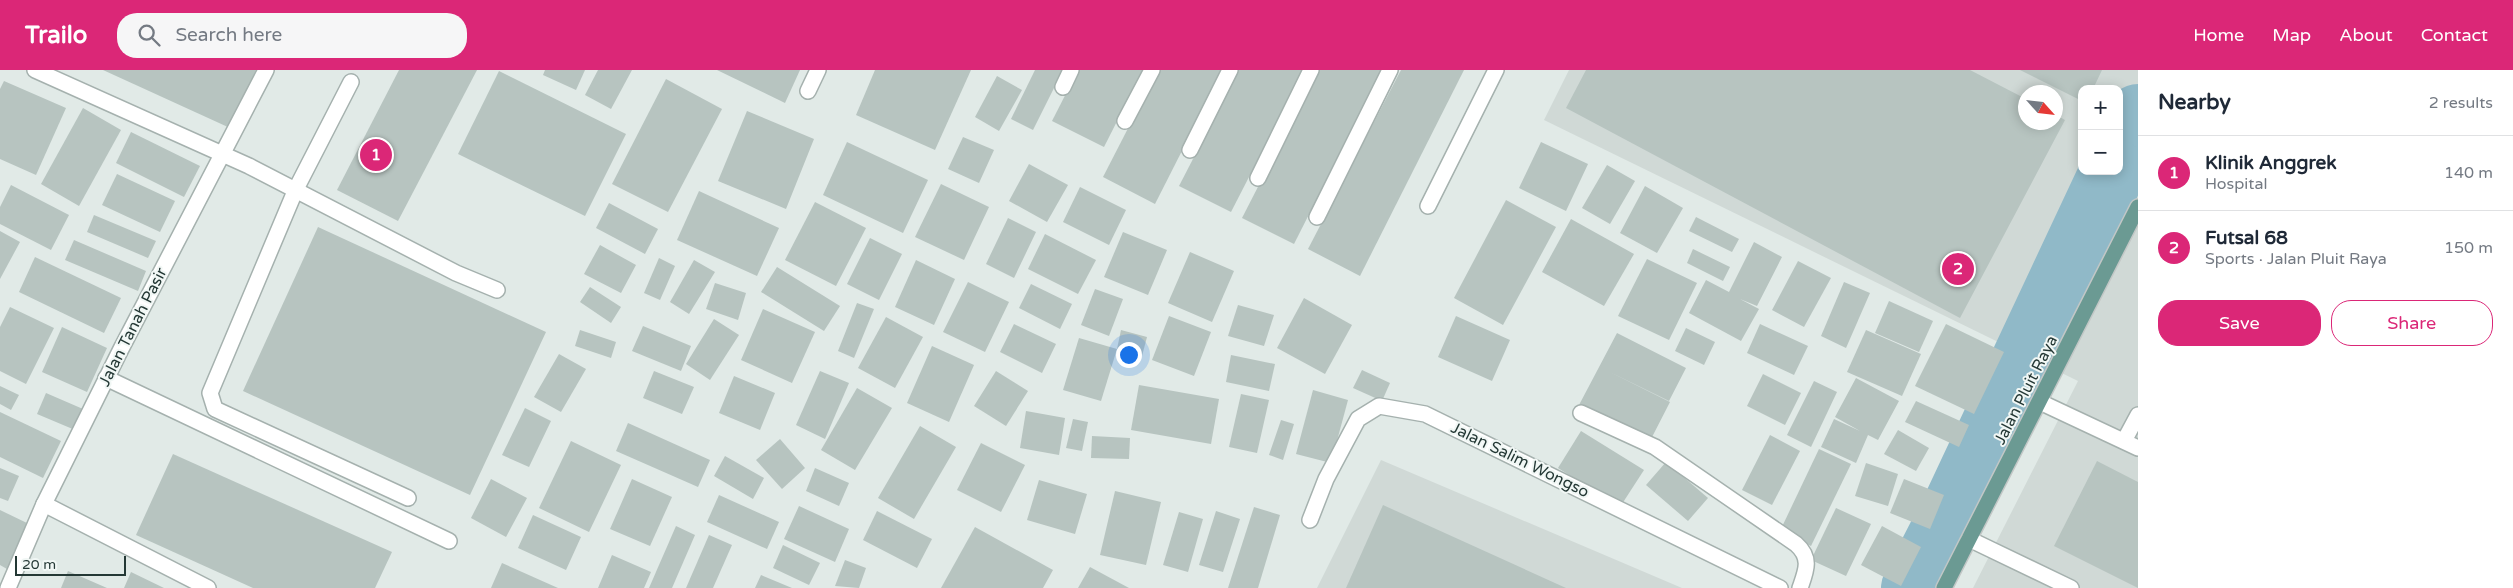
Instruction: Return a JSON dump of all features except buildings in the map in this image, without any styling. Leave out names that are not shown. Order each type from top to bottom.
[{"type":"main road","name":"Jalan Pluit Raya","points":[[1944,588],[2138,207]]},
{"type":"street","points":[[35,70],[296,188],[456,273],[497,290]]},
{"type":"street","name":"Jalan Tanah Pasir","points":[[8,588],[44,504],[106,378],[266,70]]},
{"type":"street","points":[[808,91],[818,70]]},
{"type":"street","points":[[1062,87],[1071,70]]},
{"type":"street","points":[[1125,121],[1152,70]]},
{"type":"street","points":[[1190,150],[1230,70]]},
{"type":"street","points":[[1258,178],[1311,70]]},
{"type":"street","points":[[1317,217],[1390,70]]},
{"type":"street","points":[[1428,206],[1496,70]]},
{"type":"street","points":[[351,82],[296,188],[210,394],[215,409],[408,498]]},
{"type":"street","points":[[106,378],[449,541]]},
{"type":"street","points":[[2040,402],[2131,445],[2138,415]]},
{"type":"street","name":"Jalan Salim Wongso","points":[[1310,520],[1326,479],[1358,419],[1379,406],[1425,414],[1780,588]]},
{"type":"street","points":[[1581,413],[1655,446],[1796,544],[1803,550],[1807,558],[1808,568],[1800,588]]},
{"type":"street","points":[[44,504],[208,588]]},
{"type":"street","points":[[1969,539],[2071,588]]},
{"type":"shaded area","points":[[1569,70],[2138,70],[2138,588],[1973,588],[2078,381],[1544,120]]},
{"type":"shaded area","points":[[1381,460],[1682,588],[1317,588]]},
{"type":"waterway","points":[[2123,149],[2138,117]]},
{"type":"waterway","points":[[1914,588],[1954,510],[2111,175]]},
{"type":"place","name":"Klinik Anggrek","points":[[376,155]]},
{"type":"place","name":"Futsal 68","points":[[1958,269]]}]
